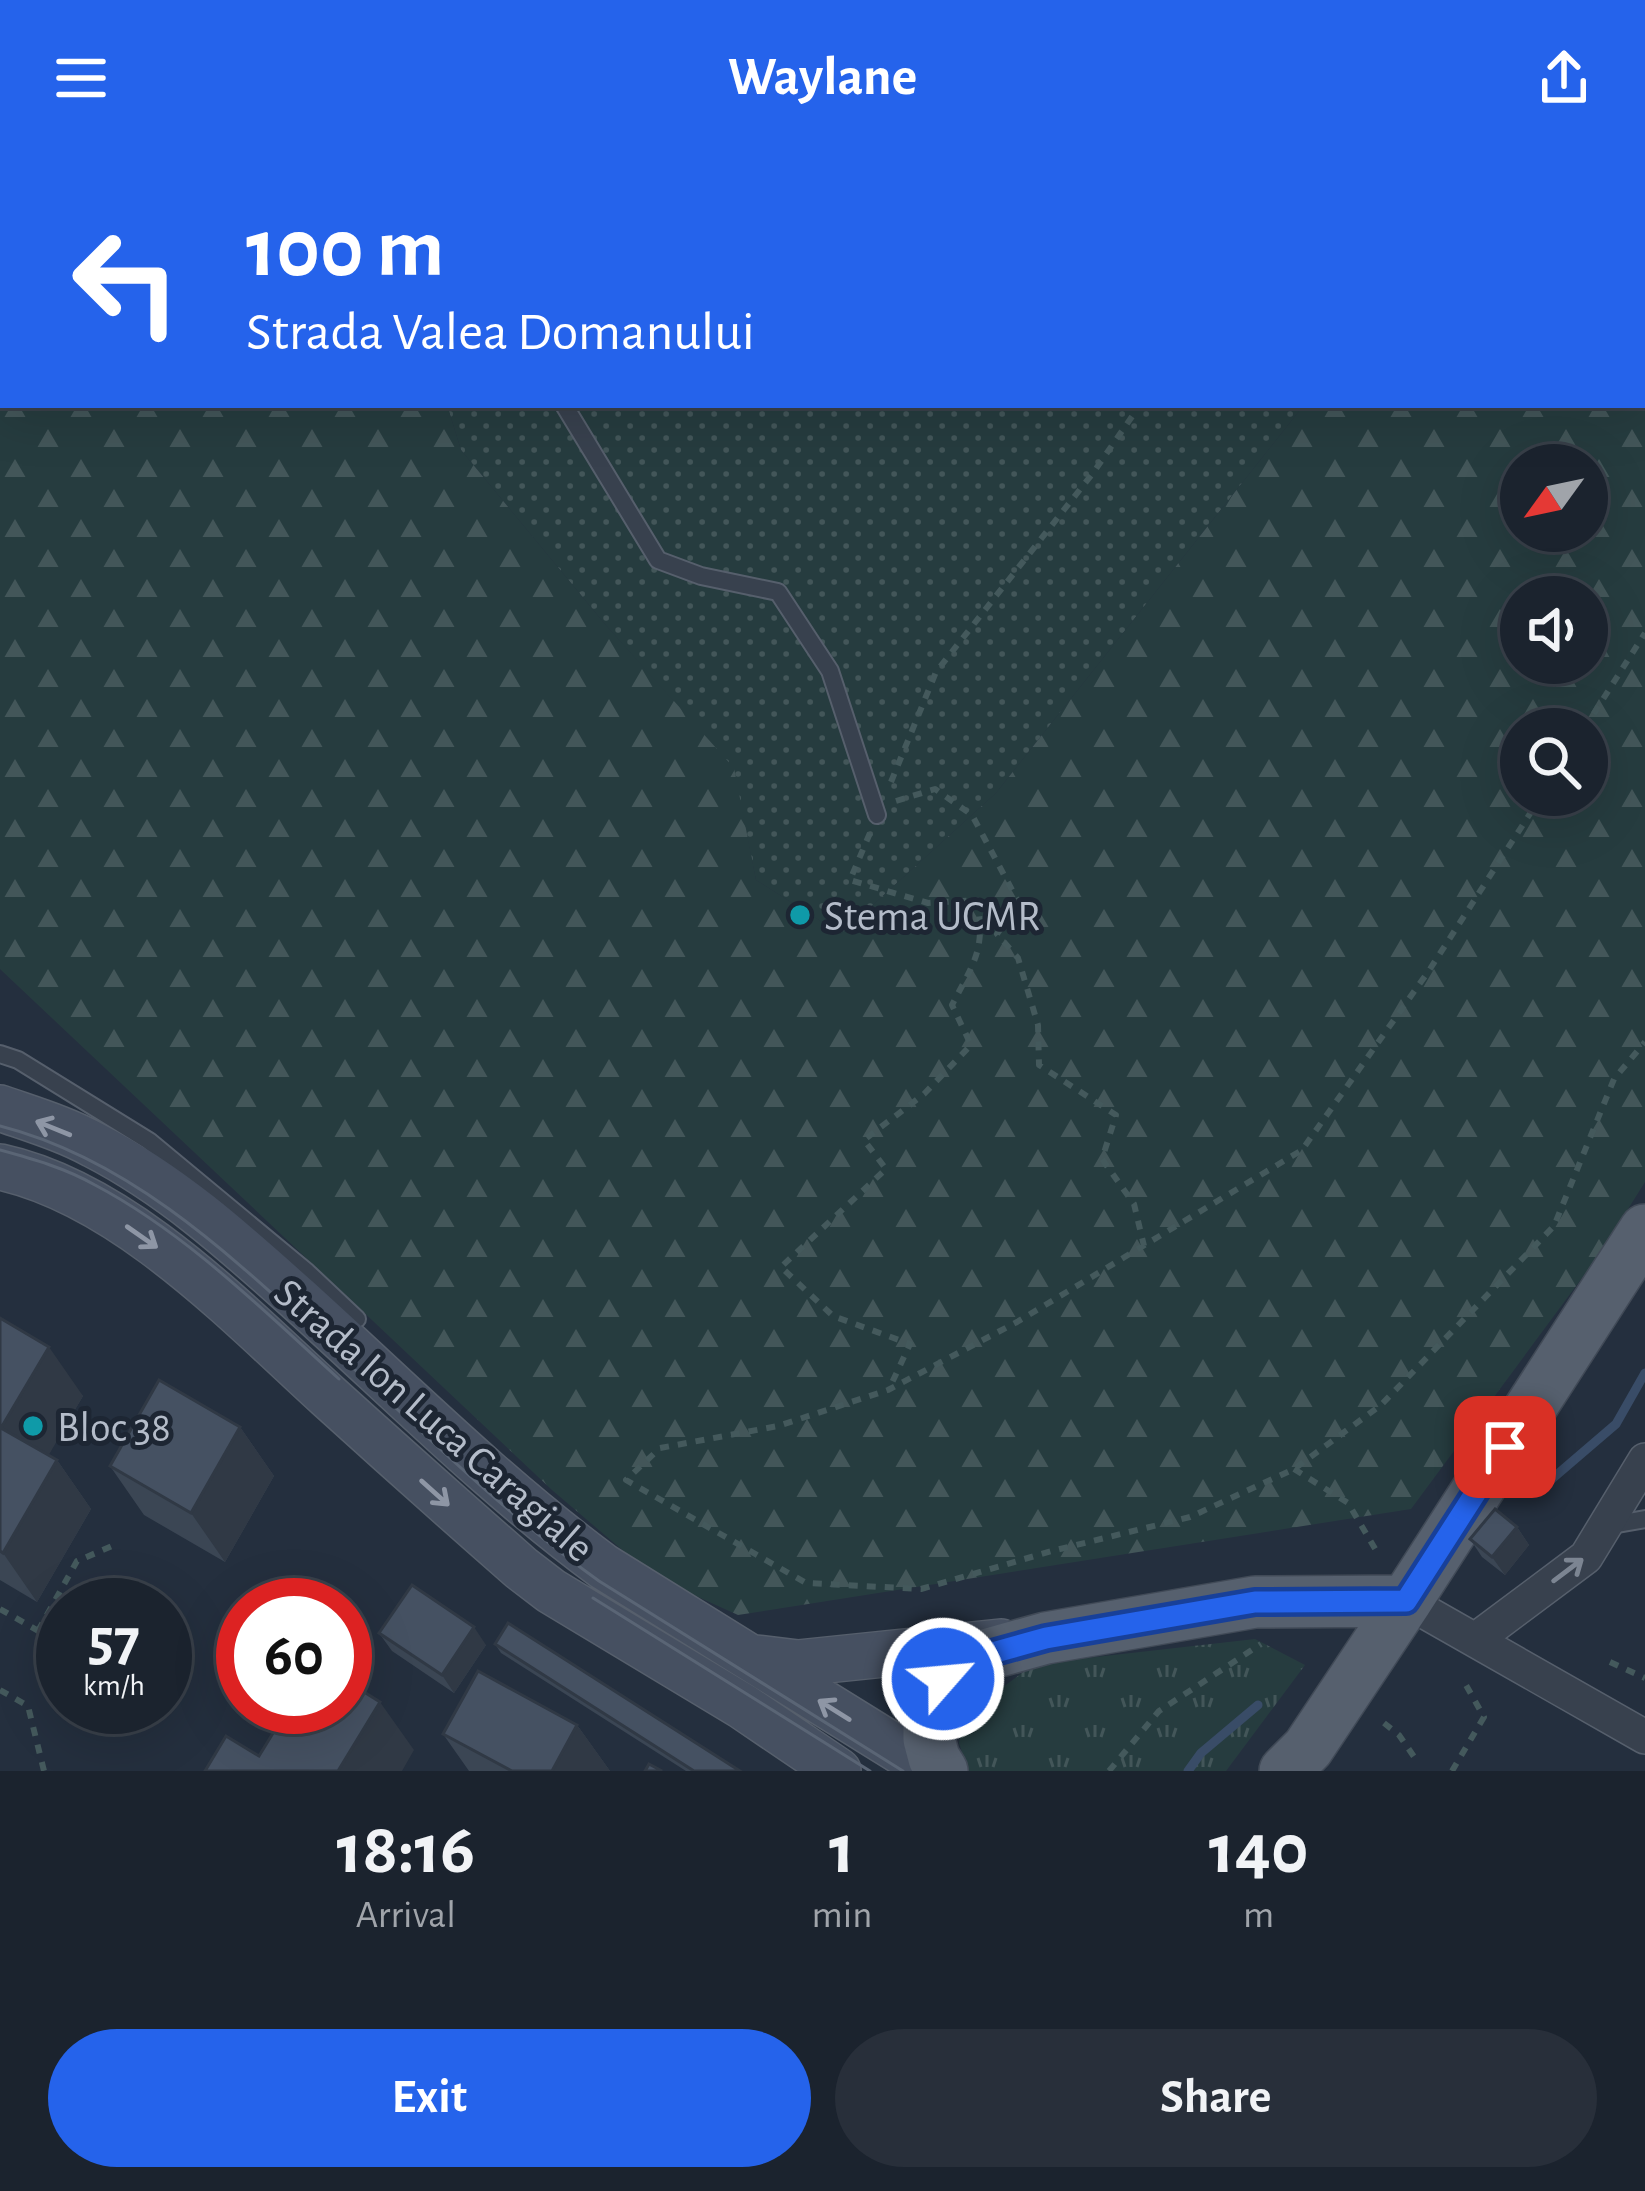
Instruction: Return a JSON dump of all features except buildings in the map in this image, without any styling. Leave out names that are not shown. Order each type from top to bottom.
[{"type":"main road","name":"Strada Ion Luca Caragiale","points":[[0,1108],[91,1143],[189,1204],[559,1534],[604,1567],[938,1771]]},
{"type":"main road","name":"Strada Ion Luca Caragiale","points":[[4,1172],[71,1192],[142,1236],[238,1314],[551,1592],[742,1706],[838,1771]]},
{"type":"main road","points":[[1297,1763],[1645,1230]]},
{"type":"main road","points":[[748,1657],[798,1663],[1046,1638],[1255,1602],[1406,1601]]},
{"type":"main road","points":[[938,1771],[928,1720],[943,1679],[967,1660],[1046,1638]]},
{"type":"street","points":[[1474,1640],[1586,1557],[1645,1460]]},
{"type":"street","points":[[1406,1601],[1645,1737]]},
{"type":"lane","points":[[566,408],[658,560],[701,576],[778,592],[830,671],[879,810]]},
{"type":"lane","points":[[0,1054],[18,1060],[149,1141],[357,1318]]},
{"type":"lane","points":[[1605,1526],[1645,1520]]},
{"type":"path","points":[[888,1390],[910,1344],[833,1316],[781,1267],[886,1169],[864,1140],[924,1094],[971,1045],[952,1005],[977,957],[982,928],[977,900],[928,904],[850,880],[936,673],[1139,408]]},
{"type":"path","points":[[1597,708],[1645,633]]},
{"type":"path","points":[[879,810],[935,789],[972,815],[1019,903],[997,934],[1018,958],[1038,1025],[1039,1065],[1116,1115],[1102,1159],[1134,1204],[1144,1246]]},
{"type":"path","points":[[1528,816],[1430,969],[1302,1150],[1017,1322],[888,1390],[778,1426],[660,1448],[626,1480],[806,1583],[920,1589],[1190,1517],[1294,1469],[1381,1405],[1554,1226],[1614,1079],[1645,1042]]},
{"type":"path","points":[[1294,1469],[1348,1504],[1377,1552]]},
{"type":"path","points":[[68,1578],[77,1561],[117,1544]]},
{"type":"path","points":[[0,1609],[36,1630]]},
{"type":"path","points":[[1108,1771],[1159,1712],[1273,1636]]},
{"type":"path","points":[[1610,1662],[1645,1678]]},
{"type":"path","points":[[1452,1771],[1484,1717],[1466,1685]]},
{"type":"path","points":[[0,1690],[28,1706],[44,1771]]},
{"type":"path","points":[[1384,1723],[1417,1761]]},
{"type":"green space","points":[[0,408],[448,408],[461,450],[604,623],[734,768],[756,880],[841,934],[996,793],[1302,408],[1645,408],[1645,1182],[1599,1255],[1411,1509],[738,1615],[654,1577],[552,1490],[0,969]]},
{"type":"green space","points":[[448,408],[1302,408],[996,793],[841,934],[756,880],[733,768],[604,623],[461,450]]},
{"type":"green space","points":[[1255,1639],[1305,1665],[1226,1771],[968,1771],[959,1743],[964,1716],[1034,1664]]},
{"type":"waterway","points":[[1539,1490],[1616,1424],[1645,1373]]},
{"type":"waterway","points":[[1188,1771],[1201,1753],[1258,1705]]},
{"type":"tram line","points":[[0,1126],[92,1161],[174,1213],[251,1275],[562,1554],[903,1771]]},
{"type":"tram line","points":[[0,1150],[84,1179],[161,1226],[223,1274],[339,1379]]},
{"type":"tram line","points":[[593,1598],[870,1771]]},
{"type":"place","name":"Stema UCMR","points":[[800,915]]},
{"type":"place","name":"Bloc 38","points":[[33,1426]]},
{"type":"route","points":[[943,1679],[967,1660],[1046,1638],[1255,1602],[1406,1601],[1505,1447]]}]
